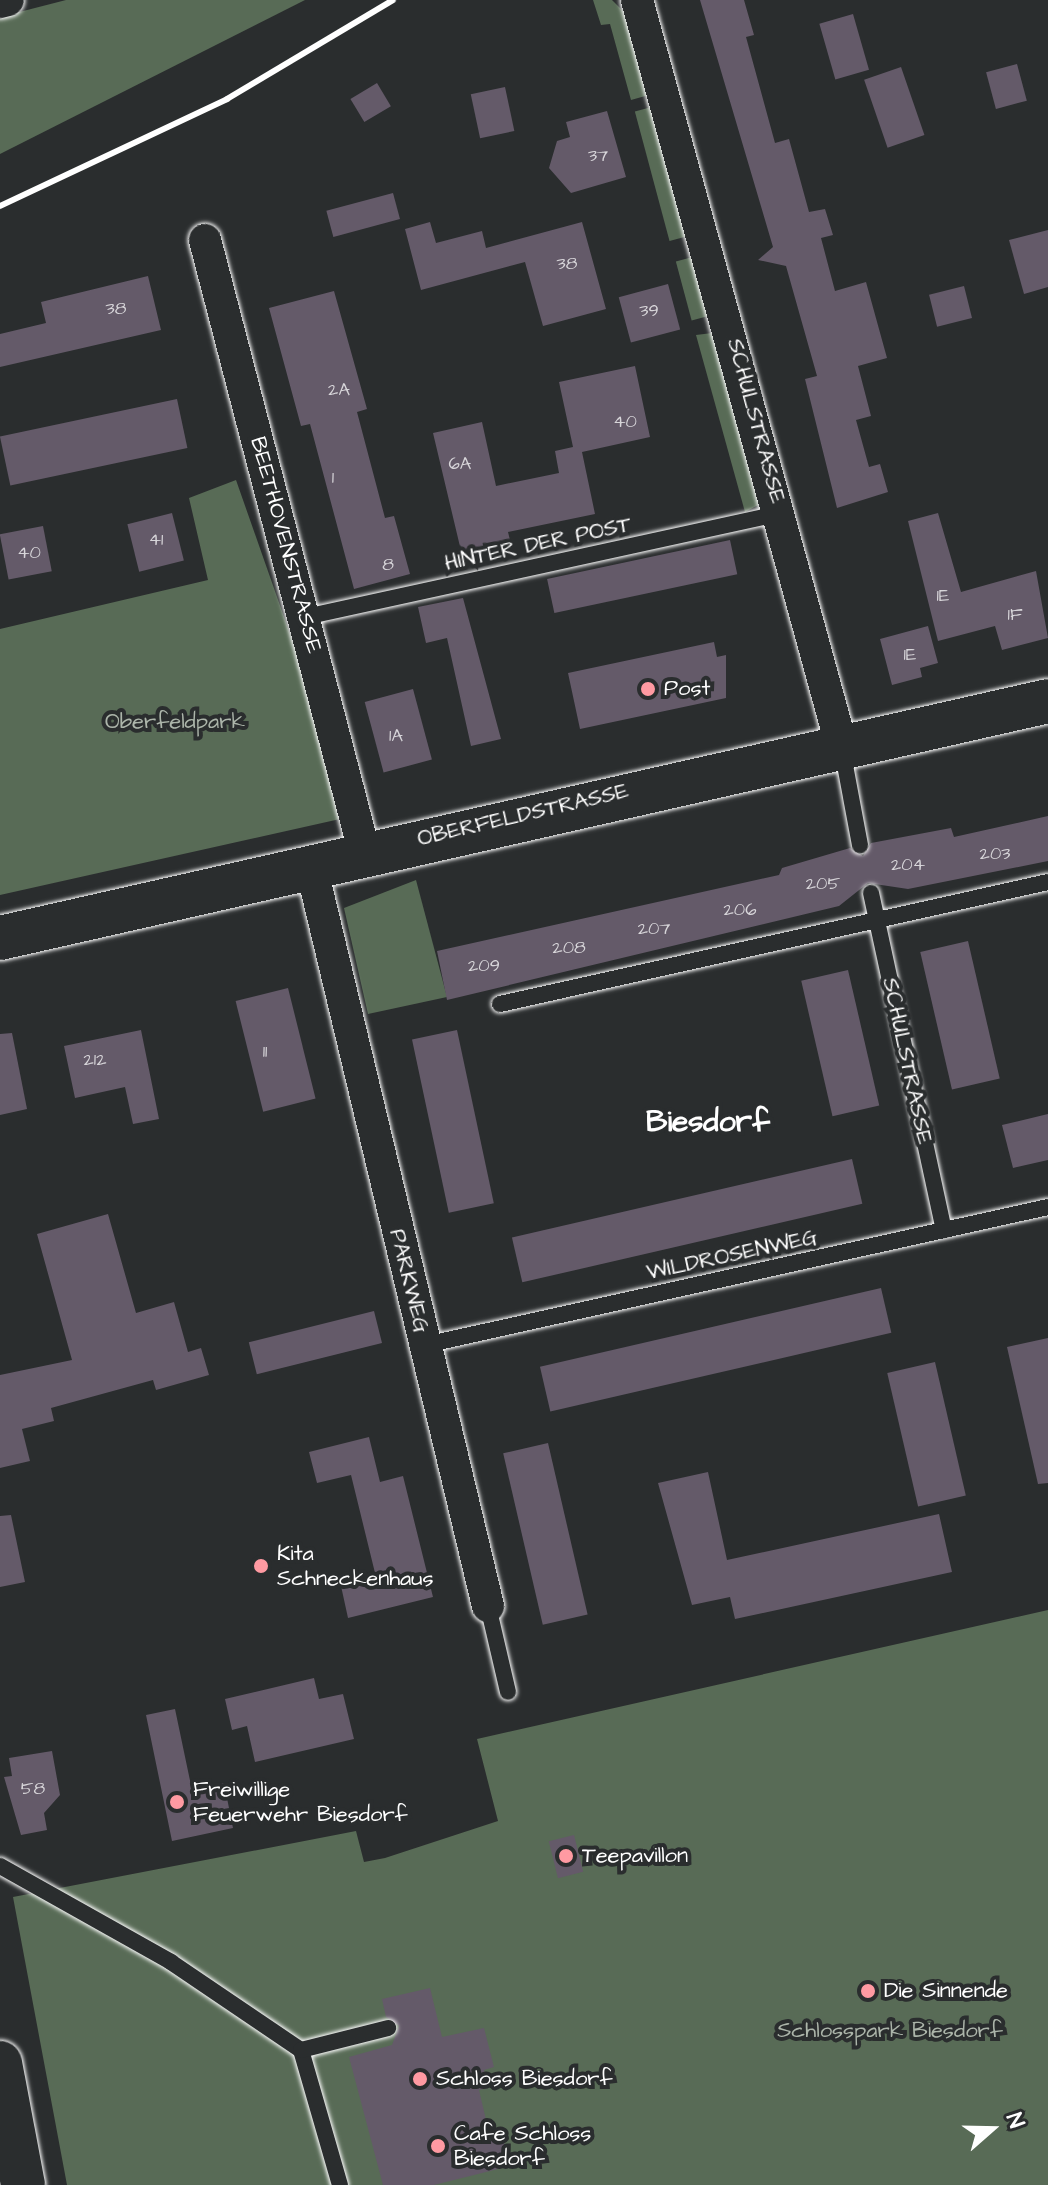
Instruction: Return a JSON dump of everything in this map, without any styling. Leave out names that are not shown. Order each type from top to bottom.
[{"type":"street","points":[[0,2],[8,0]]},
{"type":"street","name":"SCHULSTRASSE","points":[[637,0],[781,513],[841,744]]},
{"type":"street","name":"BEETHOVENSTRASSE","points":[[205,240],[364,851]]},
{"type":"street","name":"OBERFELDSTRASSE","points":[[0,938],[312,870],[364,851],[1048,701]]},
{"type":"street","name":"PARKWEG","points":[[312,870],[488,1606]]},
{"type":"street","points":[[0,2063],[23,2185]]},
{"type":"lane","name":"HINTER DER POST","points":[[305,617],[781,513]]},
{"type":"lane","name":"SCHULSTRASSE","points":[[841,744],[860,845]]},
{"type":"lane","points":[[500,1004],[1048,882]]},
{"type":"lane","name":"SCHULSTRASSE","points":[[871,893],[944,1230]]},
{"type":"lane","name":"WILDROSENWEG","points":[[425,1345],[1048,1207]]},
{"type":"lane","name":"PARKWEG","points":[[488,1606],[508,1692]]},
{"type":"lane","points":[[0,1866],[171,1962],[301,2050],[340,2185]]},
{"type":"lane","points":[[301,2050],[388,2028]]},
{"type":"green space","points":[[66,0],[305,0],[0,154],[0,17]]},
{"type":"green space","points":[[593,0],[612,0],[633,21],[656,93],[631,100],[610,24],[601,25]]},
{"type":"green space","points":[[659,105],[694,234],[670,241],[635,111]]},
{"type":"green space","points":[[700,255],[716,314],[692,320],[676,261]]},
{"type":"green space","points":[[712,333],[762,503],[745,512],[696,335]]},
{"type":"green space","name":"Oberfeldpark","points":[[236,480],[297,654],[340,819],[0,895],[0,629],[208,580],[189,498]]},
{"type":"green space","points":[[416,880],[447,997],[368,1014],[344,908]]},
{"type":"green space","name":"Schlosspark Biesdorf","points":[[1048,1610],[1048,2185],[67,2185],[13,1897],[356,1831],[364,1862],[385,1858],[498,1821],[477,1739]]},
{"type":"building","points":[[700,0],[744,0],[754,35],[746,37],[775,143],[789,139],[809,212],[825,209],[833,235],[821,238],[835,291],[866,282],[887,358],[858,366],[871,416],[856,420],[869,467],[880,464],[888,492],[837,508],[805,379],[817,376],[786,266],[758,260],[773,247]]},
{"type":"building","points":[[853,14],[869,70],[835,79],[819,24]]},
{"type":"building","points":[[1017,64],[1027,101],[996,109],[986,72]]},
{"type":"building","points":[[901,67],[924,135],[888,148],[864,80]]},
{"type":"building","points":[[377,83],[391,106],[364,122],[350,99]]},
{"type":"building","points":[[505,87],[514,131],[480,138],[471,94]]},
{"type":"building","points":[[607,111],[626,177],[571,193],[549,168],[557,141],[570,137],[566,122]]},
{"type":"building","points":[[393,193],[400,219],[333,237],[326,211]]},
{"type":"building","points":[[430,222],[436,243],[482,231],[486,248],[582,222],[606,309],[543,326],[525,262],[421,290],[405,229]]},
{"type":"building","points":[[1048,230],[1048,287],[1024,294],[1009,240]]},
{"type":"building","points":[[148,276],[161,330],[0,367],[0,334],[46,323],[41,302]]},
{"type":"building","points":[[668,284],[680,329],[631,343],[619,297]]},
{"type":"building","points":[[964,286],[972,318],[937,327],[929,295]]},
{"type":"building","points":[[334,291],[367,409],[357,412],[385,518],[394,516],[410,574],[354,589],[310,424],[301,426],[269,308]]},
{"type":"building","points":[[635,366],[650,437],[582,452],[595,514],[508,532],[511,544],[462,555],[433,433],[482,422],[496,486],[559,473],[555,451],[573,447],[559,382]]},
{"type":"building","points":[[177,399],[187,448],[10,486],[0,437]]},
{"type":"building","points":[[172,513],[184,561],[139,572],[127,524]]},
{"type":"building","points":[[938,513],[961,592],[1036,571],[1048,638],[1002,650],[995,626],[938,641],[908,521]]},
{"type":"building","points":[[43,526],[52,571],[9,580],[0,534]]},
{"type":"building","points":[[730,540],[737,574],[554,613],[547,579]]},
{"type":"building","points":[[463,598],[501,739],[471,746],[447,638],[426,643],[418,607]]},
{"type":"building","points":[[928,626],[938,663],[920,668],[922,677],[892,685],[880,639]]},
{"type":"building","name":"Post","points":[[714,642],[717,657],[726,655],[726,698],[580,729],[568,673]]},
{"type":"building","points":[[413,689],[432,760],[384,772],[365,702]]},
{"type":"building","points":[[1048,816],[1048,861],[908,889],[868,883],[839,906],[447,1000],[437,951],[779,875],[782,868],[850,848],[863,856],[871,843],[951,828],[954,837]]},
{"type":"building","points":[[968,941],[1000,1078],[952,1089],[920,952]]},
{"type":"building","points":[[848,970],[879,1105],[832,1116],[801,981]]},
{"type":"building","points":[[288,988],[316,1099],[263,1112],[236,1001]]},
{"type":"building","points":[[141,1030],[159,1119],[133,1124],[125,1087],[75,1098],[64,1046]]},
{"type":"building","points":[[457,1030],[494,1203],[449,1213],[412,1040]]},
{"type":"building","points":[[12,1033],[27,1109],[0,1115],[0,1034]]},
{"type":"building","points":[[1048,1114],[1048,1160],[1013,1168],[1002,1125]]},
{"type":"building","points":[[852,1159],[862,1204],[522,1282],[512,1238]]},
{"type":"building","points":[[108,1214],[136,1313],[174,1302],[188,1352],[201,1348],[209,1375],[156,1390],[153,1380],[51,1408],[54,1421],[22,1429],[30,1461],[0,1468],[0,1375],[72,1360],[37,1234]]},
{"type":"building","points":[[881,1288],[891,1333],[550,1412],[540,1367]]},
{"type":"building","points":[[374,1311],[382,1343],[257,1374],[249,1342]]},
{"type":"building","points":[[1048,1338],[1048,1483],[1038,1484],[1007,1347]]},
{"type":"building","points":[[935,1362],[966,1495],[918,1507],[887,1373]]},
{"type":"building","points":[[369,1437],[380,1482],[403,1476],[433,1597],[348,1618],[341,1586],[376,1577],[351,1475],[317,1483],[309,1452]]},
{"type":"building","points":[[548,1443],[588,1614],[543,1625],[503,1453]]},
{"type":"building","points":[[708,1472],[727,1560],[939,1514],[952,1572],[735,1619],[730,1597],[692,1605],[658,1483]]},
{"type":"building","points":[[11,1515],[25,1582],[0,1587],[0,1516]]},
{"type":"building","points":[[314,1678],[319,1699],[343,1694],[354,1739],[255,1762],[247,1726],[232,1730],[225,1699]]},
{"type":"building","points":[[175,1709],[192,1790],[224,1783],[233,1828],[172,1841],[146,1715]]},
{"type":"building","points":[[52,1751],[60,1795],[44,1813],[47,1830],[21,1835],[4,1777],[12,1776],[9,1758]]},
{"type":"building","name":"Teepavillon","points":[[574,1835],[583,1872],[558,1878],[549,1841]]},
{"type":"building","name":"Schloss Biesdorf","points":[[430,1988],[442,2037],[484,2028],[494,2067],[484,2070],[488,2088],[479,2090],[491,2141],[503,2138],[510,2166],[434,2185],[383,2185],[349,2057],[392,2045],[399,2026],[386,2017],[382,1999]]},
{"type":"railway","points":[[0,206],[227,99],[393,0]]},
{"type":"place","name":"Post","points":[[648,689]]},
{"type":"place","name":"Kita Schneckenhaus","points":[[261,1566]]},
{"type":"place","name":"Freiwillige Feuerwehr Biesdorf","points":[[177,1802]]},
{"type":"place","name":"Teepavillon","points":[[566,1856]]},
{"type":"place","name":"Die Sinnende","points":[[868,1991]]},
{"type":"place","name":"Schloss Biesdorf","points":[[420,2079]]},
{"type":"place","name":"Cafe Schloss Biesdorf","points":[[438,2146]]},
{"type":"district","name":"Biesdorf","points":[[708,1122]]}]
